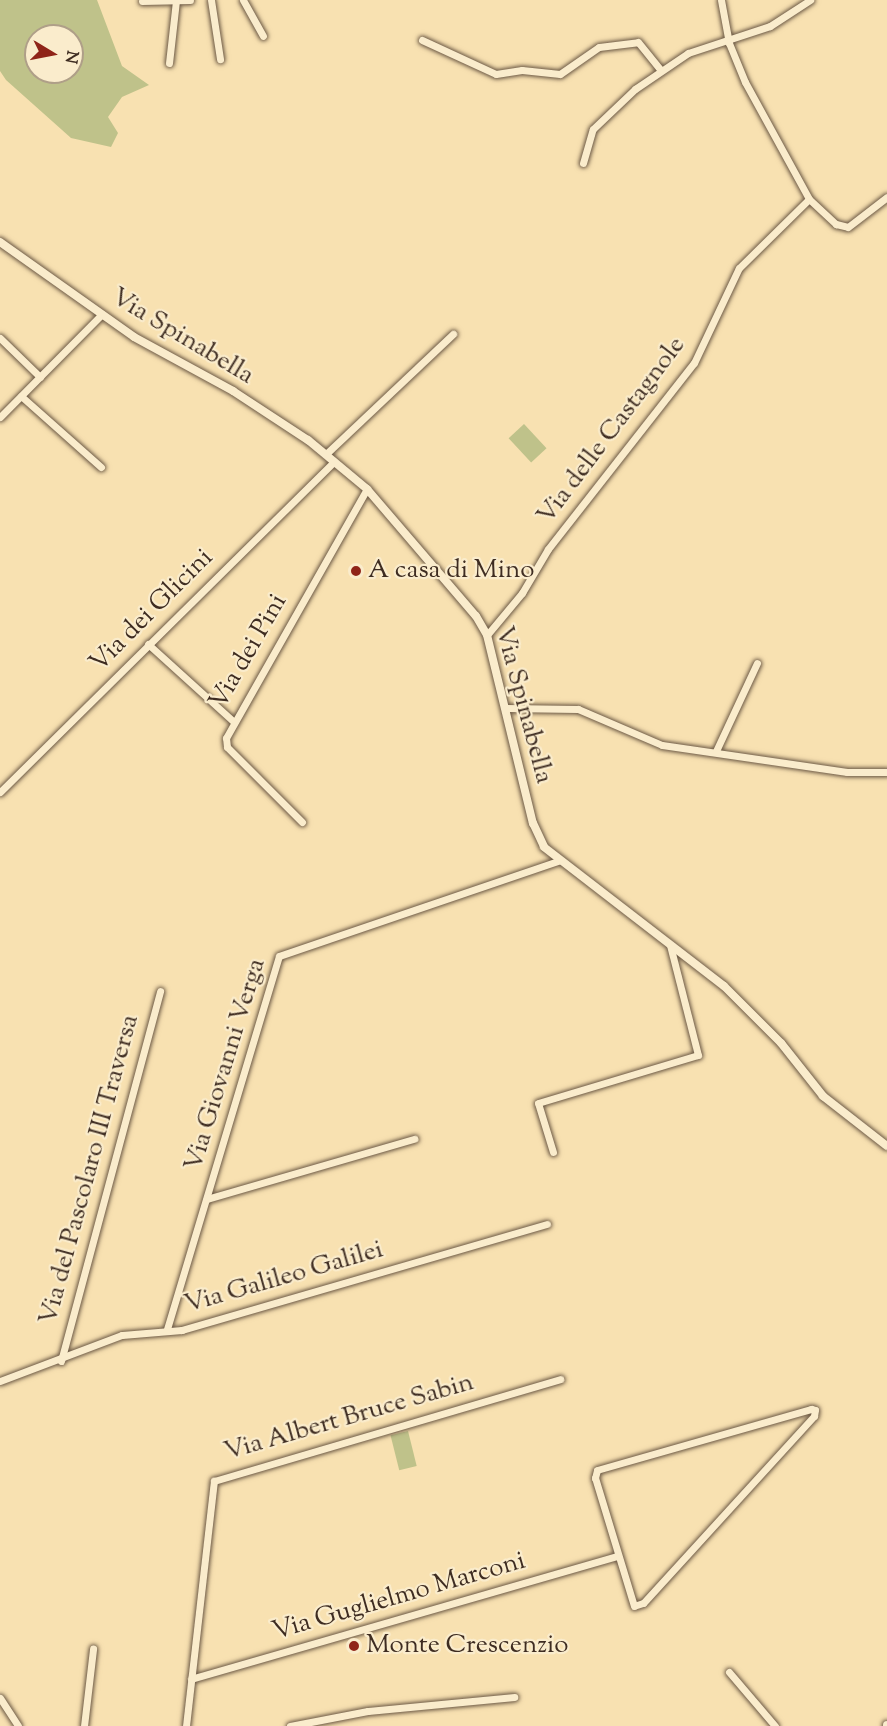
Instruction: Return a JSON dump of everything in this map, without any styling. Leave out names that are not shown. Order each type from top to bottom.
[{"type":"street","points":[[142,1],[190,0]]},
{"type":"street","points":[[211,0],[220,59]]},
{"type":"street","points":[[243,0],[263,36]]},
{"type":"street","points":[[721,0],[728,39],[745,82],[809,199],[834,223],[848,228],[887,196]]},
{"type":"street","points":[[583,163],[595,128],[627,95],[692,51],[770,26],[810,0]]},
{"type":"street","points":[[169,63],[176,1]]},
{"type":"street","points":[[422,40],[496,74],[519,70],[560,74],[599,46],[638,42],[662,70]]},
{"type":"street","name":"Via delle Castagnole","points":[[487,635],[522,593],[548,549],[694,363],[739,268],[809,199]]},
{"type":"street","name":"Via Spinabella","points":[[0,242],[102,314],[241,397],[326,454],[367,489],[448,582],[487,635],[535,830],[544,847],[558,861],[724,986],[781,1043],[824,1096],[887,1146]]},
{"type":"street","points":[[0,417],[102,314]]},
{"type":"street","points":[[326,454],[453,334]]},
{"type":"street","points":[[0,338],[40,377]]},
{"type":"street","points":[[21,396],[101,467]]},
{"type":"street","name":"Via dei Glicini","points":[[0,792],[334,461]]},
{"type":"street","name":"Via dei Pini","points":[[302,822],[227,747],[226,738],[233,721],[367,489]]},
{"type":"street","points":[[148,644],[233,721]]},
{"type":"street","points":[[716,751],[757,663]]},
{"type":"street","points":[[506,708],[578,709],[648,741],[839,771],[887,772]]},
{"type":"street","name":"Via Giovanni Verga","points":[[167,1329],[279,956],[558,861]]},
{"type":"street","points":[[553,1152],[538,1103],[698,1055],[670,945]]},
{"type":"street","name":"Via del Pascolaro III Traversa","points":[[61,1361],[160,991]]},
{"type":"street","points":[[207,1199],[414,1139]]},
{"type":"street","name":"Via Galileo Galilei","points":[[0,1381],[61,1361],[122,1335],[167,1329],[182,1330],[547,1224]]},
{"type":"street","name":"Via Albert Bruce Sabin","points":[[186,1726],[214,1481],[560,1379]]},
{"type":"street","points":[[815,1410],[638,1606],[633,1604],[618,1556],[595,1478],[597,1470],[815,1410]]},
{"type":"street","name":"Via Guglielmo Marconi","points":[[191,1679],[618,1556]]},
{"type":"street","points":[[84,1726],[93,1649]]},
{"type":"street","points":[[729,1672],[775,1726]]},
{"type":"street","points":[[290,1726],[380,1709],[514,1697]]},
{"type":"street","points":[[0,1698],[18,1726]]},
{"type":"green space","points":[[0,0],[97,0],[122,66],[149,85],[122,97],[108,117],[118,133],[111,147],[71,138],[6,80],[0,71]]},
{"type":"green space","points":[[524,424],[547,448],[531,462],[509,438]]},
{"type":"green space","points":[[408,1431],[417,1466],[399,1470],[391,1435]]},
{"type":"place","name":"A casa di Mino","points":[[356,571]]},
{"type":"place","name":"Monte Crescenzio","points":[[354,1646]]}]
